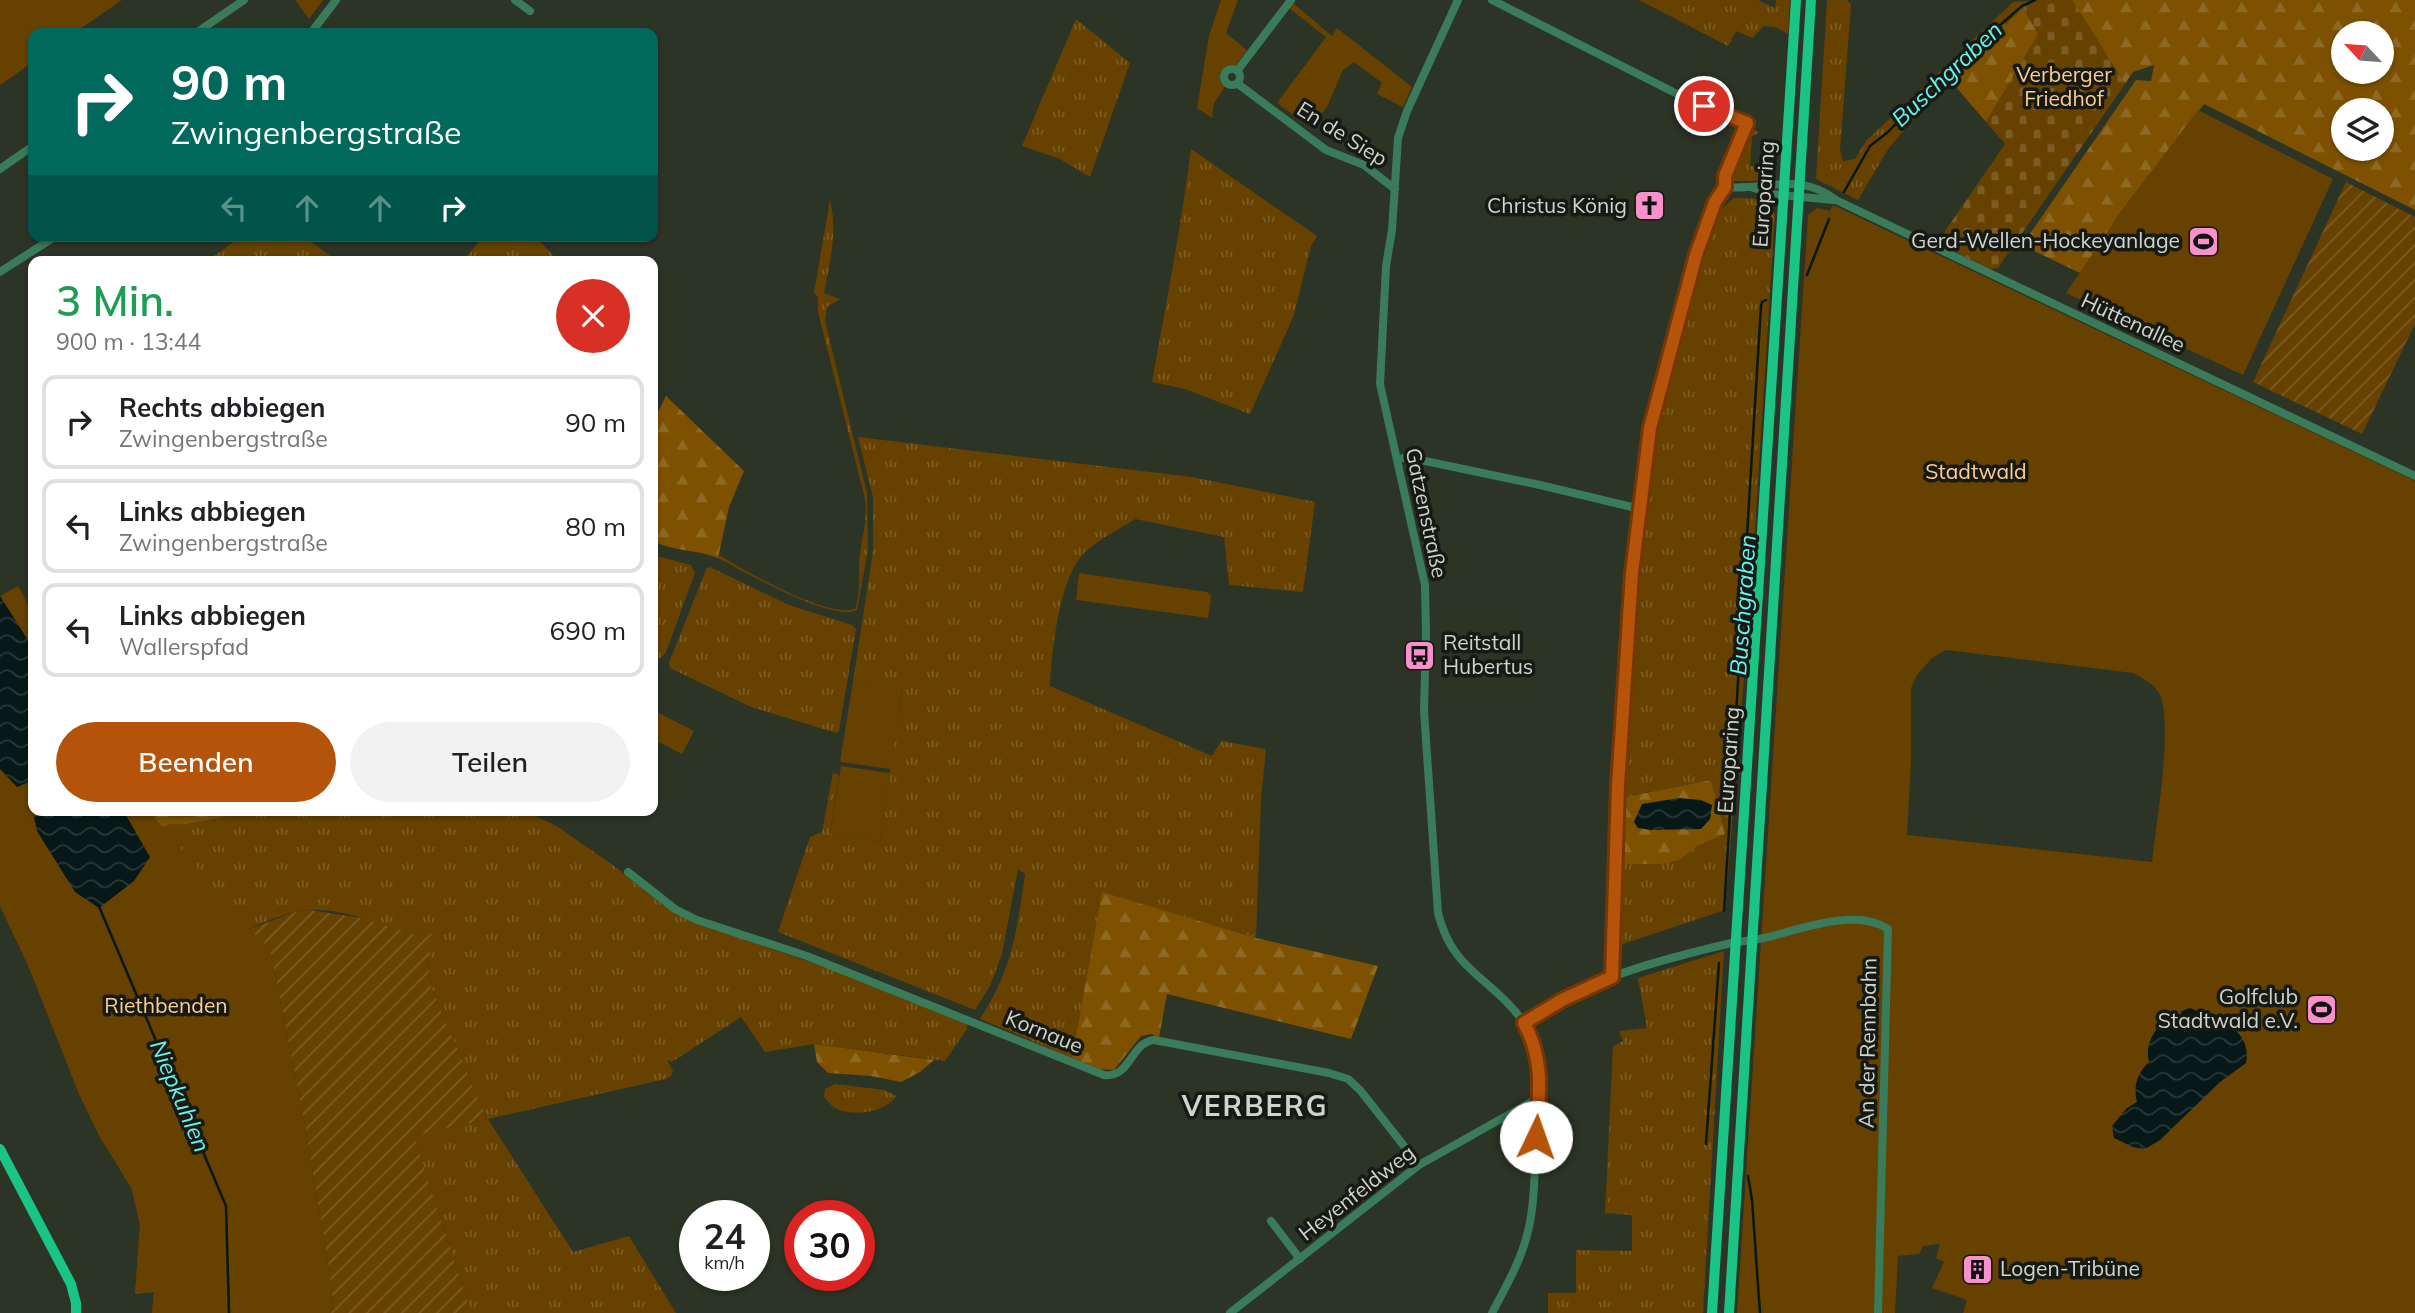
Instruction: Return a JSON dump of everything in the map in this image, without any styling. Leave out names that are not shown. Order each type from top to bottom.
[{"type":"main road","name":"Europaring","points":[[1712,1313],[1796,0]]},
{"type":"main road","name":"Europaring","points":[[1729,1313],[1811,0]]},
{"type":"main road","points":[[0,1149],[71,1284],[76,1313]]},
{"type":"street","points":[[203,28],[244,0]]},
{"type":"street","points":[[315,28],[336,0]]},
{"type":"street","points":[[515,0],[530,11]]},
{"type":"street","points":[[1237,71],[1291,0]]},
{"type":"street","name":"Gatzenstraße","points":[[1458,0],[1400,131],[1397,145],[1380,390],[1424,585],[1424,711],[1438,913],[1448,941],[1458,957],[1513,1009],[1524,1023],[1538,1055],[1538,1098]]},
{"type":"street","points":[[1492,0],[1689,100],[1747,123],[1725,176],[1725,187],[1709,217],[1685,290],[1650,428],[1632,573],[1619,773],[1612,977]]},
{"type":"street","points":[[1228,70],[1237,71],[1240,77],[1238,84],[1227,85],[1223,78],[1228,70]]},
{"type":"street","name":"En de Siep","points":[[1238,84],[1326,150],[1364,165],[1395,189]]},
{"type":"street","points":[[0,169],[28,149]]},
{"type":"street","name":"Hüttenallee","points":[[1725,187],[1751,187],[1772,183],[1784,190],[1821,189],[1836,201],[2415,476]]},
{"type":"street","points":[[0,272],[48,242]]},
{"type":"street","points":[[1397,460],[1406,457],[1640,509]]},
{"type":"street","name":"Kornaue","points":[[628,872],[676,909],[697,920],[807,956],[1104,1075],[1121,1072],[1143,1043],[1154,1040],[1338,1075],[1352,1081],[1419,1165]]},
{"type":"street","name":"An der Rennbahn","points":[[1524,1023],[1562,1000],[1612,977],[1737,942],[1842,921],[1872,922],[1888,929],[1878,1313]]},
{"type":"street","points":[[1492,1313],[1520,1257],[1528,1232],[1538,1098]]},
{"type":"street","name":"Heyenfeldweg","points":[[1230,1313],[1419,1165],[1538,1098]]},
{"type":"street","points":[[1510,1115],[1536,1137]]},
{"type":"street","name":"Heyenfeldweg","points":[[1271,1221],[1300,1259]]},
{"type":"green space","points":[[0,0],[122,0],[81,28],[28,28],[28,65],[0,85]]},
{"type":"green space","points":[[295,0],[323,0],[309,19]]},
{"type":"green space","points":[[1221,0],[1238,0],[1226,33],[1247,50],[1236,65],[1227,66],[1221,72],[1220,81],[1225,87],[1214,103],[1212,118],[1197,108],[1209,36]]},
{"type":"green space","points":[[1639,0],[1758,0],[1775,8],[1776,0],[1790,0],[1788,34],[1775,27],[1764,26],[1752,38],[1736,31],[1728,46]]},
{"type":"green space","points":[[1827,0],[1847,0],[1851,5],[1840,150],[1843,161],[1855,159],[1866,141],[2013,2],[2040,0],[2023,8],[1949,79],[1888,149],[1858,200],[1816,179]]},
{"type":"green space","name":"Verberger Friedhof","points":[[2040,0],[2072,0],[2125,84],[1998,268],[1990,269],[1937,243],[2005,144],[1986,122],[2038,34],[2023,8]]},
{"type":"green space","points":[[2072,0],[2415,0],[2415,210],[2204,104],[2123,209],[2080,273],[2026,247],[2023,244],[2136,80],[2151,81],[2154,65],[2133,72],[2125,84]]},
{"type":"green space","points":[[1293,3],[1332,36],[1337,28],[1412,87],[1403,107],[1377,94],[1382,83],[1354,62],[1343,70],[1327,107],[1315,122],[1311,119],[1307,125],[1277,103],[1326,37],[1289,8]]},
{"type":"green space","points":[[2023,8],[2039,34],[1986,122],[1949,79]]},
{"type":"green space","points":[[1076,19],[1130,63],[1090,177],[1060,159],[1022,146]]},
{"type":"green space","name":"Gerd-Wellen-Hockeyanlage","points":[[2198,110],[2333,179],[2243,375],[2066,293],[2123,209]]},
{"type":"green space","points":[[1753,129],[1759,133],[1752,136],[1750,166],[1773,168],[1770,178],[1762,181],[1731,181],[1730,177],[1748,139],[1748,132]]},
{"type":"green space","points":[[1191,149],[1317,236],[1311,246],[1294,315],[1250,414],[1185,389],[1152,382]]},
{"type":"green space","points":[[2346,182],[2415,217],[2415,324],[2362,434],[2253,382]]},
{"type":"green space","points":[[1734,198],[1762,199],[1775,214],[1751,591],[1725,910],[1620,945],[1622,864],[1662,864],[1680,860],[1697,846],[1725,834],[1710,780],[1625,797],[1631,665],[1653,444],[1700,251],[1715,211]]},
{"type":"green space","points":[[830,200],[833,235],[824,293],[840,299],[827,307],[825,321],[867,493],[868,550],[857,610],[845,612],[809,603],[718,558],[719,555],[807,600],[842,610],[855,609],[865,499],[818,312],[818,297],[814,293]]},
{"type":"green space","name":"Stadtwald","points":[[1833,205],[2415,481],[2415,1313],[1963,1313],[1967,1300],[1932,1288],[1944,1262],[1936,1258],[1940,1244],[1923,1246],[1919,1254],[1898,1256],[1895,1313],[1737,1313],[1808,215],[1817,208],[1830,211]],"holes":[[[1946,650],[2133,673],[2154,686],[2159,693],[2165,726],[2163,774],[2152,862],[1907,835],[1911,688],[1917,675],[1932,658]]]},
{"type":"green space","points":[[234,242],[311,242],[330,256],[214,256]]},
{"type":"green space","points":[[479,242],[541,242],[553,256],[467,256]]},
{"type":"green space","points":[[666,396],[744,471],[729,507],[718,558],[658,543],[658,412]]},
{"type":"green space","points":[[858,437],[1192,477],[1315,502],[1303,592],[1229,585],[1224,537],[1135,519],[1085,552],[1069,579],[1058,615],[1050,686],[1212,756],[1221,741],[1266,749],[1261,800],[1256,938],[1102,893],[1072,1058],[980,1019],[999,984],[1012,950],[1025,874],[1018,869],[1002,954],[990,986],[975,1010],[778,932],[810,837],[822,832],[833,773],[839,775],[830,833],[880,842],[902,688],[853,681],[873,551],[873,497]]},
{"type":"green space","points":[[658,556],[691,565],[695,573],[666,652],[658,658]]},
{"type":"green space","points":[[710,567],[789,605],[852,625],[856,629],[839,731],[836,733],[751,707],[670,668],[669,663],[705,572]]},
{"type":"green space","points":[[1079,573],[1207,592],[1211,596],[1208,618],[1076,600]]},
{"type":"green space","name":"Riethbenden","points":[[18,586],[28,604],[28,816],[153,816],[249,929],[270,949],[304,1120],[329,1269],[333,1300],[331,1313],[152,1313],[154,1292],[135,1294],[140,1225],[132,1189],[100,1137],[80,1096],[28,965],[0,906],[0,596]]},
{"type":"green space","points":[[853,681],[902,687],[891,769],[840,762]]},
{"type":"green space","points":[[658,713],[694,731],[682,754],[658,742]]},
{"type":"green space","points":[[841,766],[890,773],[880,842],[830,833]]},
{"type":"green space","points":[[1711,780],[1725,834],[1697,846],[1680,860],[1662,864],[1623,864],[1625,797]]},
{"type":"green space","points":[[7,809],[28,812],[28,816],[64,816],[162,828],[170,824],[187,824],[229,816],[536,816],[558,827],[610,863],[663,905],[695,923],[843,973],[967,1023],[967,1029],[945,1061],[814,1044],[765,1052],[741,1017],[672,1062],[667,1060],[673,1071],[666,1079],[488,1119],[573,1252],[629,1236],[676,1313],[471,1313],[414,1136],[487,1119],[431,987],[428,962],[432,934],[421,936],[334,911],[307,910],[277,917],[249,929],[270,949],[331,1313],[152,1313],[154,1292],[135,1294],[140,1225],[132,1189],[100,1137],[80,1096],[28,965],[0,906]]},
{"type":"green space","points":[[153,816],[229,816],[187,824],[170,824],[162,828]]},
{"type":"green space","points":[[1102,892],[1256,938],[1378,966],[1351,1039],[1167,994],[1159,1038],[1151,1034],[1141,1036],[1114,1070],[1100,1069],[1072,1058]]},
{"type":"green space","points":[[309,910],[362,918],[421,936],[433,933],[428,962],[431,987],[487,1119],[414,1136],[471,1313],[331,1313],[333,1300],[329,1269],[304,1120],[270,949],[249,929],[295,912]]},
{"type":"green space","points":[[1724,951],[1703,1313],[1548,1313],[1548,1293],[1576,1293],[1576,1250],[1632,1251],[1632,1215],[1605,1213],[1613,1046],[1623,1041],[1619,1031],[1647,1028],[1638,978]]},
{"type":"green space","points":[[814,1044],[934,1060],[920,1072],[901,1082],[871,1076],[828,1073],[817,1062]]},
{"type":"green space","points":[[835,1084],[885,1090],[896,1096],[878,1109],[852,1113],[833,1107],[824,1097],[825,1089]]},
{"type":"water","points":[[0,596],[28,640],[28,782],[17,787],[0,769]]},
{"type":"water","points":[[1679,798],[1701,800],[1712,805],[1710,819],[1701,829],[1651,830],[1638,828],[1634,822],[1642,804]]},
{"type":"water","points":[[126,816],[150,857],[134,881],[99,908],[75,892],[37,831],[34,817]]},
{"type":"water","points":[[2190,1008],[2221,1021],[2238,1033],[2247,1051],[2246,1063],[2220,1082],[2160,1140],[2145,1149],[2133,1147],[2114,1138],[2112,1126],[2127,1108],[2137,1102],[2137,1080],[2149,1062],[2149,1043],[2154,1032],[2166,1017],[2179,1019],[2182,1011]]},
{"type":"waterway","name":"Buschgraben","points":[[1844,192],[1870,146],[1888,132],[1942,76],[2022,6],[2035,0]]},
{"type":"waterway","name":"Buschgraben","points":[[1807,275],[1829,219]]},
{"type":"waterway","name":"Buschgraben","points":[[1724,911],[1761,306],[1766,300]]},
{"type":"waterway","name":"Niepkuhlen","points":[[98,904],[226,1206],[229,1313]]},
{"type":"waterway","name":"Buschgraben","points":[[1706,1144],[1719,963]]},
{"type":"waterway","name":"Buschgraben","points":[[1748,1176],[1760,1313]]},
{"type":"place","name":"Christus König","points":[[1650,206]]},
{"type":"place","name":"Gerd-Wellen-Hockeyanlage","points":[[2203,241]]},
{"type":"place","name":"Reitstall Hubertus","points":[[1420,655]]},
{"type":"place","name":"Golfclub Stadtwald e.V.","points":[[2321,1009]]},
{"type":"place","name":"Logen-Tribüne","points":[[1977,1269]]},
{"type":"district","name":"VERBERG","points":[[1255,1106]]},
{"type":"route","points":[[1536,1137],[1538,1055],[1524,1023],[1562,1000],[1612,977],[1618,786],[1632,573],[1650,428],[1696,255],[1715,202],[1725,187],[1725,176],[1747,123],[1704,106]]}]
